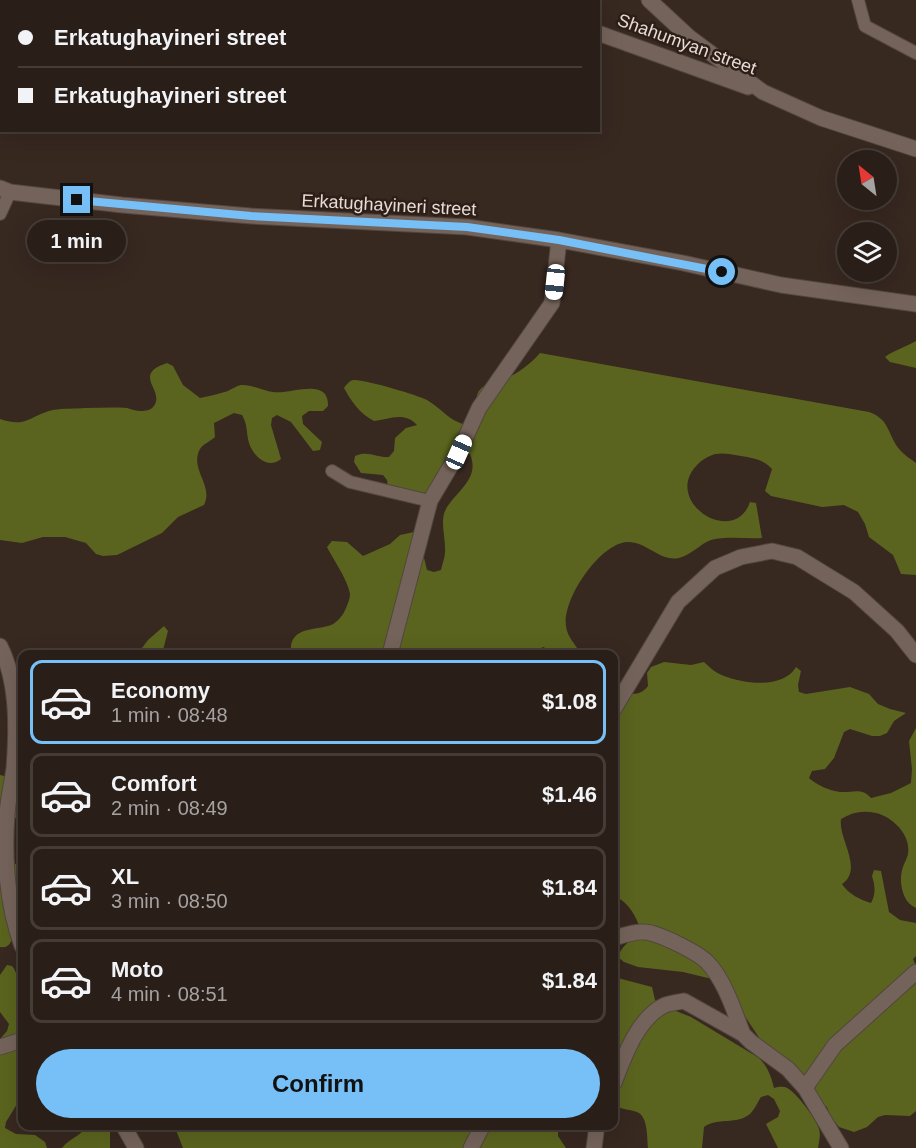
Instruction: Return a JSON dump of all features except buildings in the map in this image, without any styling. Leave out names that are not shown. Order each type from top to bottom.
[{"type":"street","points":[[649,0],[689,37],[763,92],[821,118],[916,150]]},
{"type":"street","name":"Shahumyan street","points":[[600,34],[763,92]]},
{"type":"street","name":"Erkatughayineri street","points":[[5,190],[122,205],[251,216],[467,227],[559,240],[682,263],[781,285],[916,304]]},
{"type":"street","points":[[391,650],[430,501],[459,452],[480,408],[552,303],[559,240]]},
{"type":"street","points":[[618,703],[678,602],[715,568],[741,557],[772,551],[796,557],[854,592],[897,631],[916,655]]},
{"type":"street","points":[[0,646],[9,664],[14,691],[14,768],[7,811],[6,856],[11,907],[18,932]]},
{"type":"street","points":[[618,937],[647,932],[691,951],[708,962],[728,995],[743,1034]]},
{"type":"street","points":[[805,1088],[835,1045],[916,972]]},
{"type":"street","points":[[618,1072],[626,1050],[645,1022],[664,1006],[684,1001],[743,1034],[788,1069],[805,1088],[841,1148]]},
{"type":"street","points":[[0,1047],[18,1041]]},
{"type":"street","points":[[126,1130],[136,1148]]},
{"type":"street","points":[[471,1148],[480,1130]]},
{"type":"street","points":[[594,1148],[596,1130]]},
{"type":"lane","points":[[858,0],[865,26],[916,53]]},
{"type":"lane","points":[[0,214],[5,190]]},
{"type":"lane","points":[[332,471],[350,482],[430,501]]},
{"type":"green space","points":[[916,341],[916,368],[890,362],[885,357],[892,352]]},
{"type":"green space","points":[[540,353],[876,415],[885,424],[900,450],[916,463],[916,575],[901,574],[893,555],[869,537],[858,512],[844,505],[822,507],[771,496],[765,491],[772,469],[768,465],[752,458],[721,453],[709,456],[699,463],[689,477],[688,491],[693,504],[704,514],[716,520],[730,521],[742,515],[750,502],[756,503],[762,538],[711,540],[679,558],[666,557],[634,543],[616,545],[605,552],[584,575],[570,602],[566,615],[566,626],[578,650],[549,650],[543,647],[537,650],[291,650],[294,638],[298,634],[333,624],[342,615],[348,603],[350,594],[347,583],[327,547],[332,541],[347,542],[363,556],[390,544],[400,535],[414,532],[419,537],[427,570],[434,572],[441,570],[445,556],[443,526],[445,511],[465,485],[472,471],[470,454],[463,454],[429,493],[399,494],[388,487],[383,475],[361,473],[354,462],[355,456],[368,454],[389,457],[394,451],[395,438],[406,428],[417,425],[402,417],[374,421],[356,407],[344,388],[346,385],[353,380],[359,380],[413,395],[427,400],[450,417],[466,425],[478,410],[477,395],[482,388],[489,383],[505,379]]},
{"type":"green space","points":[[167,363],[173,366],[183,385],[200,398],[241,385],[273,392],[316,389],[322,392],[327,397],[328,406],[323,411],[309,411],[302,416],[303,424],[322,442],[320,450],[313,451],[291,422],[277,415],[272,418],[271,425],[281,459],[271,463],[266,462],[257,457],[251,448],[242,415],[234,413],[214,423],[215,437],[201,447],[197,456],[206,491],[204,505],[178,517],[162,533],[117,555],[103,556],[96,554],[86,543],[65,537],[43,537],[22,543],[0,540],[0,419],[22,422],[45,412],[61,409],[149,410],[156,401],[151,384],[151,373]]},
{"type":"green space","points":[[164,626],[168,631],[163,650],[140,650]]},
{"type":"green space","points":[[664,662],[691,665],[704,662],[721,675],[742,681],[763,683],[782,679],[796,667],[801,671],[799,692],[806,694],[850,687],[869,694],[878,704],[906,713],[894,721],[887,733],[880,736],[872,736],[850,729],[844,732],[834,758],[825,769],[812,771],[809,778],[823,787],[836,791],[860,792],[871,798],[891,793],[911,783],[909,741],[916,728],[916,908],[907,901],[902,891],[902,872],[908,856],[908,847],[900,828],[889,818],[871,812],[858,812],[841,819],[841,827],[851,862],[848,878],[842,884],[855,896],[871,903],[874,896],[872,876],[874,870],[881,871],[889,912],[900,920],[916,923],[916,956],[913,959],[916,966],[916,1111],[910,1116],[878,1117],[867,1127],[854,1132],[839,1127],[830,1116],[827,1107],[823,1105],[813,1085],[772,1057],[742,1012],[712,979],[683,972],[638,967],[618,957],[624,946],[641,931],[631,910],[618,898],[618,699],[624,694],[643,691],[648,686],[647,673],[651,667]]},
{"type":"green space","points":[[0,775],[13,780],[18,786],[18,817],[9,818],[13,864],[18,864],[18,888],[17,885],[11,887],[12,939],[8,946],[0,947]]},
{"type":"green space","points":[[7,965],[12,966],[18,981],[18,1102],[6,1122],[5,1128],[16,1134],[35,1135],[45,1142],[47,1148],[0,1148],[0,1039],[7,1031],[9,1024],[0,1012],[0,975]]},
{"type":"green space","points":[[618,978],[652,987],[655,1000],[661,1005],[691,1017],[759,1058],[769,1072],[774,1088],[787,1088],[801,1100],[820,1131],[820,1138],[818,1148],[778,1148],[766,1124],[778,1117],[780,1111],[774,1099],[768,1095],[761,1097],[752,1112],[745,1117],[715,1122],[704,1127],[702,1148],[648,1148],[646,1128],[641,1114],[618,1107]]},
{"type":"green space","points":[[83,1130],[110,1130],[110,1148],[62,1148]]},
{"type":"green space","points":[[176,1130],[558,1130],[558,1136],[566,1148],[183,1148]]},
{"type":"route","points":[[77,200],[251,216],[467,227],[559,240],[722,272]]}]
